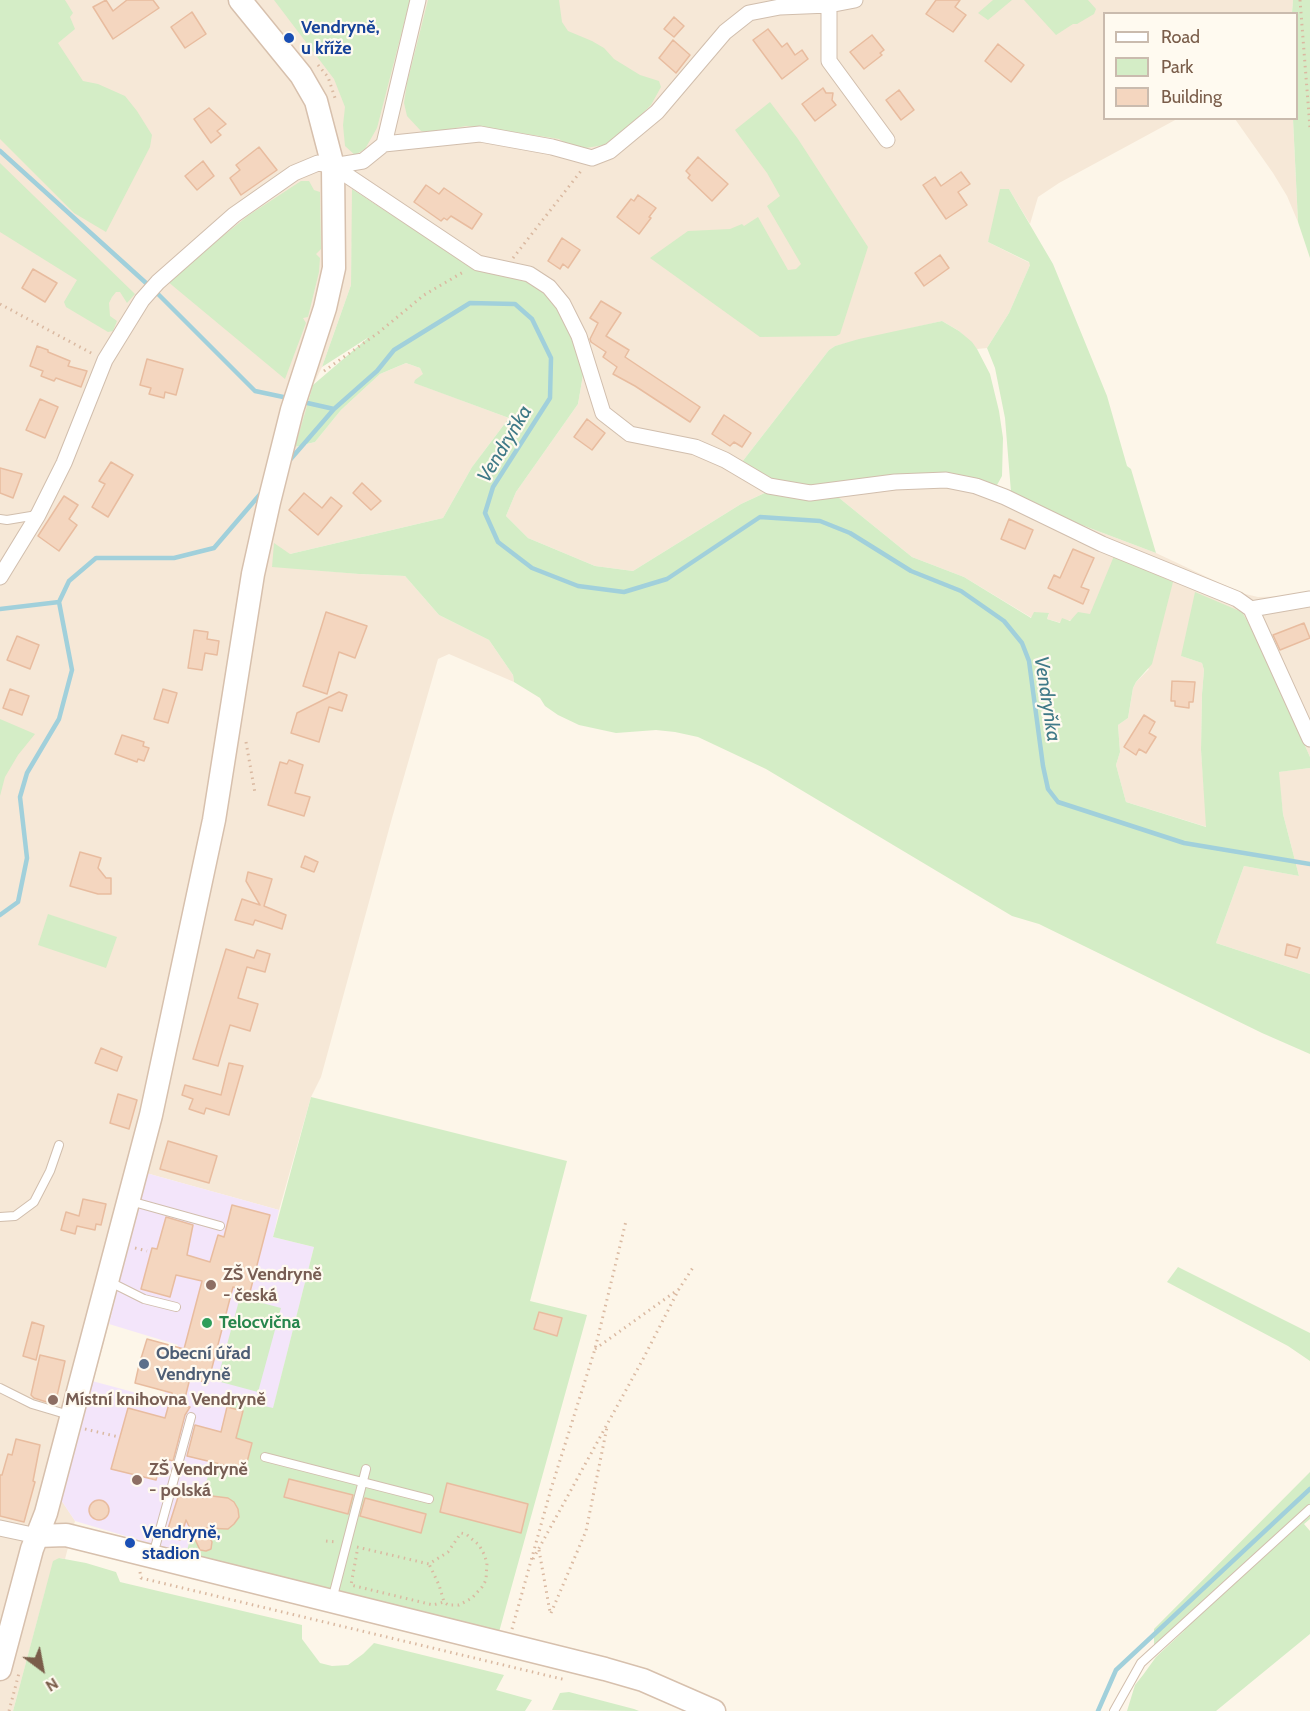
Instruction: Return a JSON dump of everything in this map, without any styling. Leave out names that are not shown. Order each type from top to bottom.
[{"type":"street","points":[[11,1667],[37,1536],[74,1421],[153,1105],[214,820],[253,574],[268,502],[292,410],[325,308],[334,268],[333,166],[316,101],[301,75],[240,0]]},
{"type":"street","points":[[384,144],[418,0]]},
{"type":"street","points":[[0,577],[38,515],[64,463],[105,360],[142,300],[158,282],[234,215],[294,173],[318,163],[333,166],[363,161],[384,144],[480,134],[552,147],[591,158],[610,151],[657,112],[725,32],[749,13],[780,7],[829,5],[855,0]]},
{"type":"street","points":[[829,5],[829,61],[887,140]]},
{"type":"street","points":[[333,166],[478,263],[529,274],[549,287],[563,304],[579,336],[603,413],[630,434],[695,447],[725,460],[769,486],[810,493],[895,482],[946,480],[976,486],[1005,497],[1102,544],[1237,599],[1251,609],[1310,739]]},
{"type":"street","points":[[1251,609],[1310,599]]},
{"type":"street","points":[[0,1528],[37,1536],[66,1535],[448,1629],[643,1680],[714,1711]]},
{"type":"lane","points":[[0,519],[38,515]]},
{"type":"lane","points":[[0,1216],[15,1216],[34,1202],[59,1145]]},
{"type":"lane","points":[[128,1200],[220,1226]]},
{"type":"lane","points":[[107,1282],[144,1299],[176,1307]]},
{"type":"lane","points":[[0,1388],[74,1421]]},
{"type":"lane","points":[[148,1555],[191,1417]]},
{"type":"lane","points":[[265,1457],[429,1499]]},
{"type":"lane","points":[[332,1602],[366,1469]]},
{"type":"lane","points":[[1114,1711],[1141,1664],[1310,1509]]},
{"type":"path","points":[[1300,0],[1310,128]]},
{"type":"path","points":[[505,268],[591,158]]},
{"type":"path","points":[[320,374],[378,333],[424,295],[478,263]]},
{"type":"path","points":[[0,304],[105,360]]},
{"type":"path","points":[[245,740],[255,793]]},
{"type":"path","points":[[507,1645],[551,1489],[595,1349],[626,1221]]},
{"type":"path","points":[[530,1565],[679,1289],[694,1266]]},
{"type":"path","points":[[595,1349],[679,1289]]},
{"type":"path","points":[[74,1421],[119,1437]]},
{"type":"path","points":[[539,1549],[550,1613],[586,1532],[608,1423]]},
{"type":"path","points":[[326,1541],[429,1564],[448,1552],[461,1533],[466,1534],[473,1539],[484,1554],[487,1563],[486,1580],[478,1593],[459,1605],[448,1605],[444,1602],[429,1564]]},
{"type":"path","points":[[358,1547],[351,1585],[433,1605],[444,1602]]},
{"type":"path","points":[[148,1555],[140,1564],[141,1578],[571,1681]]},
{"type":"path","points":[[9,1711],[11,1667]]},
{"type":"shaded area","points":[[0,0],[1293,0],[1292,12],[1103,12],[1103,120],[1175,120],[1059,183],[1038,197],[1030,224],[1009,189],[988,242],[1030,265],[1009,313],[987,348],[977,349],[959,331],[942,321],[835,346],[829,350],[742,462],[769,491],[741,504],[633,571],[595,566],[528,538],[506,516],[516,492],[578,404],[584,369],[523,280],[476,270],[353,189],[351,285],[322,367],[313,385],[296,447],[315,442],[341,410],[380,374],[406,363],[420,368],[424,374],[415,383],[509,418],[472,467],[443,518],[290,554],[272,566],[405,576],[439,615],[489,640],[513,675],[514,682],[449,654],[438,659],[321,1077],[311,1097],[279,1210],[146,1173],[109,1324],[61,1500],[75,1521],[65,1559],[59,1558],[45,1592],[13,1711],[0,1711]]},
{"type":"shaded area","points":[[1236,120],[1293,120],[1298,222],[1287,196]]},
{"type":"shaded area","points":[[876,478],[997,485],[1042,510],[1156,553],[1241,593],[1258,597],[1289,596],[1310,592],[1310,757],[1263,649],[1181,656],[1202,663],[1204,670],[1201,750],[1207,827],[1126,802],[1116,765],[1120,752],[1118,725],[1128,718],[1133,688],[1149,669],[1090,614],[1061,623],[1047,619],[1049,614],[1032,618],[964,577],[912,557],[838,497]]},
{"type":"shaded area","points":[[1310,768],[1310,974],[1216,943],[1244,866],[1299,876],[1283,814],[1278,772]]},
{"type":"shaded area","name":"ZŠ Vendryně - česká","points":[[146,1173],[279,1210],[273,1237],[314,1247],[273,1409],[230,1398],[186,1554],[75,1521],[61,1500],[92,1381],[163,1400],[178,1345],[109,1324]]},
{"type":"green space","points":[[0,0],[65,0],[73,13],[70,17],[75,29],[58,43],[83,81],[98,84],[125,96],[152,135],[150,147],[106,232],[74,213],[0,139]]},
{"type":"green space","points":[[274,0],[410,0],[377,128],[365,149],[355,155],[345,146],[343,125],[345,107],[334,79]]},
{"type":"green space","points":[[428,0],[559,0],[562,22],[568,31],[604,48],[614,59],[640,75],[659,81],[661,87],[651,105],[633,123],[604,145],[586,148],[567,144],[559,139],[466,126],[430,133],[421,131],[407,116],[404,103]]},
{"type":"green space","points":[[993,0],[1012,0],[988,20],[978,13]]},
{"type":"green space","points":[[1024,0],[1088,0],[1096,9],[1094,14],[1056,35]]},
{"type":"green space","points":[[1293,0],[1310,0],[1310,258],[1298,222],[1293,120],[1298,120],[1298,12],[1292,12]]},
{"type":"green space","points":[[770,102],[798,139],[868,247],[840,334],[836,336],[760,337],[650,258],[688,231],[730,229],[742,224],[744,226],[758,217],[788,270],[796,269],[801,264],[767,206],[780,196],[767,173],[735,130]]},
{"type":"green space","points":[[0,163],[135,294],[127,303],[120,292],[116,292],[112,297],[109,303],[110,316],[117,321],[113,331],[108,332],[66,307],[64,302],[77,280],[0,232]]},
{"type":"green space","points":[[301,181],[309,181],[314,190],[320,192],[321,249],[316,254],[320,258],[319,272],[308,317],[303,318],[306,323],[285,379],[167,281],[249,215]]},
{"type":"green space","points":[[352,189],[476,270],[523,280],[536,287],[554,302],[566,320],[584,369],[578,404],[516,492],[506,516],[528,538],[595,566],[633,571],[741,504],[769,491],[838,497],[912,557],[964,577],[1031,618],[1034,612],[1049,613],[1047,619],[1060,623],[1062,618],[1070,621],[1078,612],[1090,614],[1114,556],[1173,582],[1152,664],[1133,688],[1128,718],[1118,725],[1120,752],[1116,765],[1126,802],[1206,827],[1201,750],[1204,670],[1202,663],[1181,656],[1195,592],[1242,612],[1263,649],[1310,757],[1310,768],[1279,772],[1283,814],[1299,876],[1244,866],[1216,943],[1310,974],[1310,1054],[1262,1033],[1039,924],[1012,916],[766,769],[698,737],[656,730],[616,733],[579,725],[558,715],[545,706],[540,698],[514,682],[513,675],[489,640],[439,615],[405,576],[272,567],[274,543],[290,554],[443,518],[472,467],[509,418],[414,383],[423,374],[420,368],[406,363],[380,374],[341,410],[315,442],[295,447],[313,385],[369,337],[322,367],[351,285]]},
{"type":"green space","points":[[1000,189],[1009,189],[1053,264],[1107,396],[1156,553],[1042,510],[1011,492],[1005,418],[995,368],[987,348],[1009,313],[1030,265],[1029,262],[988,242]]},
{"type":"green space","points":[[942,321],[972,342],[990,374],[1003,438],[1002,476],[997,485],[814,487],[769,480],[742,462],[829,350],[859,339]]},
{"type":"green space","points":[[0,719],[35,734],[18,755],[5,777],[0,796]]},
{"type":"green space","points":[[48,914],[117,937],[106,968],[38,945]]},
{"type":"green space","points":[[311,1097],[567,1161],[530,1301],[587,1315],[499,1632],[186,1554],[230,1398],[273,1408],[314,1247],[273,1237]]},
{"type":"green space","points":[[1178,1267],[1310,1333],[1310,1361],[1288,1346],[1167,1282]]},
{"type":"green space","points":[[240,1297],[281,1308],[258,1392],[217,1381]]},
{"type":"green space","points":[[1310,1472],[1310,1519],[1304,1524],[1310,1531],[1310,1634],[1216,1711],[1127,1711],[1135,1685],[1156,1657],[1186,1629],[1154,1653],[1154,1629]]},
{"type":"green space","points":[[59,1558],[116,1572],[120,1582],[302,1625],[302,1639],[320,1663],[332,1666],[348,1665],[374,1643],[504,1675],[496,1690],[532,1700],[525,1711],[13,1711],[53,1561]]},
{"type":"green space","points":[[569,1692],[639,1711],[552,1710],[560,1693]]},
{"type":"building","points":[[106,0],[113,11],[127,0],[153,0],[159,8],[113,39],[93,7]]},
{"type":"building","points":[[936,0],[960,0],[955,7],[966,15],[953,32],[926,14]]},
{"type":"building","points":[[192,12],[206,34],[185,48],[171,27]]},
{"type":"building","points":[[674,17],[684,26],[674,37],[664,29]]},
{"type":"building","points":[[768,29],[782,47],[787,43],[795,55],[802,50],[808,59],[782,79],[753,40]]},
{"type":"building","points":[[872,35],[884,50],[880,53],[882,55],[864,69],[850,52]]},
{"type":"building","points":[[673,40],[690,55],[676,73],[659,58]]},
{"type":"building","points":[[998,44],[1024,65],[1011,82],[985,61]]},
{"type":"building","points":[[823,88],[826,93],[833,93],[832,100],[836,105],[815,121],[802,104]]},
{"type":"building","points":[[899,90],[914,110],[901,120],[886,100]]},
{"type":"building","points":[[209,108],[226,124],[217,131],[221,135],[211,143],[194,119]]},
{"type":"building","points":[[259,147],[277,170],[241,195],[230,178],[240,170],[236,165]]},
{"type":"building","points":[[698,157],[728,184],[712,201],[688,178],[690,175],[686,171]]},
{"type":"building","points":[[203,161],[214,176],[197,190],[185,176]]},
{"type":"building","points":[[961,172],[970,184],[958,192],[967,205],[946,219],[923,185],[935,177],[941,186]]},
{"type":"building","points":[[426,185],[439,194],[444,188],[482,214],[472,229],[451,216],[441,221],[414,202]]},
{"type":"building","points":[[638,195],[656,208],[639,234],[617,217],[631,199],[634,201]]},
{"type":"building","points":[[562,238],[580,250],[568,268],[563,264],[560,269],[548,261]]},
{"type":"building","points":[[940,255],[949,268],[924,286],[915,273]]},
{"type":"building","points":[[33,269],[57,283],[45,302],[22,288]]},
{"type":"building","points":[[601,301],[621,313],[606,336],[629,350],[625,357],[700,407],[690,422],[613,374],[617,367],[603,357],[606,352],[590,339],[598,323],[590,318]]},
{"type":"building","points":[[37,346],[70,361],[68,366],[87,371],[81,387],[56,378],[54,381],[41,376],[43,371],[30,366]]},
{"type":"building","points":[[147,359],[183,369],[176,395],[165,392],[164,398],[149,394],[151,388],[140,385]]},
{"type":"building","points":[[40,399],[58,407],[45,438],[26,430]]},
{"type":"building","points":[[724,415],[751,433],[742,447],[734,442],[730,446],[712,434]]},
{"type":"building","points":[[587,419],[605,433],[592,450],[574,437]]},
{"type":"building","points":[[111,462],[133,475],[108,517],[92,507],[105,484],[99,481]]},
{"type":"building","points":[[0,468],[22,474],[13,498],[0,493]]},
{"type":"building","points":[[362,483],[381,501],[371,510],[353,493]]},
{"type":"building","points":[[304,493],[322,508],[331,497],[342,506],[318,535],[289,510]]},
{"type":"building","points":[[64,496],[78,505],[69,519],[77,525],[59,551],[38,536]]},
{"type":"building","points":[[1009,519],[1033,530],[1025,549],[1001,539]]},
{"type":"building","points":[[1073,549],[1094,558],[1081,587],[1089,590],[1083,604],[1048,588],[1054,575],[1060,578]]},
{"type":"building","points":[[326,612],[367,626],[355,658],[339,652],[327,694],[303,686]]},
{"type":"building","points":[[1304,623],[1310,638],[1280,650],[1273,635]]},
{"type":"building","points":[[194,630],[208,632],[207,639],[219,641],[217,655],[205,653],[202,670],[188,668]]},
{"type":"building","points":[[17,636],[39,645],[30,669],[7,660]]},
{"type":"building","points":[[1172,681],[1195,682],[1193,702],[1189,702],[1189,708],[1175,706],[1175,701],[1171,701]]},
{"type":"building","points":[[10,689],[29,696],[22,715],[3,708]]},
{"type":"building","points":[[163,689],[177,693],[168,723],[154,719]]},
{"type":"building","points":[[339,692],[347,695],[342,711],[329,707],[319,742],[291,733],[297,713]]},
{"type":"building","points":[[1144,715],[1155,722],[1149,733],[1156,737],[1146,753],[1139,749],[1136,755],[1124,747]]},
{"type":"building","points":[[122,735],[144,742],[143,746],[149,748],[144,761],[138,759],[137,762],[115,754]]},
{"type":"building","points":[[289,760],[303,765],[295,793],[310,797],[304,816],[268,805],[280,762],[287,764]]},
{"type":"building","points":[[80,852],[101,858],[98,868],[106,878],[111,878],[111,894],[98,894],[70,886]]},
{"type":"building","points":[[305,856],[318,862],[314,872],[301,867]]},
{"type":"building","points":[[248,872],[272,879],[264,906],[286,915],[282,929],[255,920],[253,925],[235,920],[242,899],[260,905],[246,881]]},
{"type":"building","points":[[1287,944],[1300,948],[1297,958],[1285,955]]},
{"type":"building","points":[[226,949],[254,958],[257,950],[270,954],[265,972],[247,967],[238,998],[258,1004],[250,1031],[230,1025],[218,1066],[193,1059]]},
{"type":"building","points":[[101,1048],[122,1057],[117,1071],[95,1063]]},
{"type":"building","points":[[229,1063],[243,1066],[229,1115],[206,1108],[204,1114],[189,1109],[193,1099],[182,1095],[185,1085],[221,1095]]},
{"type":"building","points":[[118,1094],[137,1100],[129,1129],[110,1123]]},
{"type":"building","points":[[168,1141],[217,1156],[209,1183],[160,1169]]},
{"type":"building","points":[[83,1199],[106,1204],[101,1225],[96,1224],[95,1230],[77,1226],[75,1234],[61,1230],[66,1212],[79,1216]]},
{"type":"building","points":[[232,1205],[270,1215],[250,1292],[233,1287],[208,1383],[190,1378],[183,1406],[190,1407],[185,1415],[173,1461],[162,1458],[156,1480],[111,1469],[128,1408],[165,1418],[172,1393],[135,1383],[139,1365],[147,1339],[184,1349],[202,1281],[176,1275],[170,1297],[141,1289],[152,1248],[157,1249],[166,1217],[193,1225],[187,1255],[210,1262],[218,1235],[224,1237]]},
{"type":"building","points":[[539,1312],[562,1318],[557,1336],[534,1329]]},
{"type":"building","points":[[32,1322],[44,1326],[36,1360],[23,1356]]},
{"type":"building","points":[[40,1355],[65,1361],[56,1405],[31,1395]]},
{"type":"building","points":[[227,1407],[243,1411],[236,1438],[252,1443],[245,1470],[187,1456],[195,1425],[221,1432]]},
{"type":"building","points":[[16,1439],[40,1445],[33,1481],[35,1482],[24,1522],[0,1516],[0,1475],[2,1475],[8,1454],[12,1455]]},
{"type":"building","points":[[289,1479],[353,1495],[348,1514],[284,1497]]},
{"type":"building","points":[[447,1483],[528,1504],[521,1533],[440,1512]]},
{"type":"building","points":[[179,1494],[203,1498],[204,1495],[228,1498],[234,1502],[239,1517],[228,1529],[205,1528],[212,1542],[211,1549],[200,1550],[186,1520],[180,1540],[166,1535]]},
{"type":"building","points":[[365,1498],[426,1514],[421,1533],[360,1516]]},
{"type":"building","points":[[99,1500],[106,1503],[109,1510],[106,1517],[99,1520],[92,1517],[89,1510],[92,1503]]},
{"type":"waterway","points":[[0,151],[156,292],[255,391],[288,398]]},
{"type":"waterway","name":"Vendryňka","points":[[289,461],[334,409],[377,371],[394,350],[470,303],[515,304],[532,319],[551,358],[550,398],[493,487],[485,513],[498,542],[532,568],[578,586],[624,592],[667,579],[760,517],[820,521],[850,533],[911,571],[961,591],[1004,621],[1022,643],[1029,661],[1043,766],[1048,789],[1058,802],[1184,843],[1310,864]]},
{"type":"waterway","points":[[303,402],[334,409]]},
{"type":"waterway","name":"Vendryňka","points":[[0,915],[18,902],[27,858],[20,797],[27,773],[59,719],[72,670],[59,602],[69,581],[96,558],[174,558],[214,548],[262,492]]},
{"type":"waterway","points":[[0,609],[59,602]]},
{"type":"waterway","points":[[1098,1711],[1116,1670],[1310,1489]]},
{"type":"place","name":"Vendryně, u kříže","points":[[289,38]]},
{"type":"place","name":"ZŠ Vendryně - česká","points":[[211,1285]]},
{"type":"place","name":"Telocvična","points":[[207,1323]]},
{"type":"place","name":"Obecní úřad Vendryně","points":[[144,1364]]},
{"type":"place","name":"Místní knihovna Vendryně","points":[[53,1400]]},
{"type":"place","name":"ZŠ Vendryně - polská","points":[[137,1480]]},
{"type":"place","name":"Vendryně, stadion","points":[[130,1543]]}]
